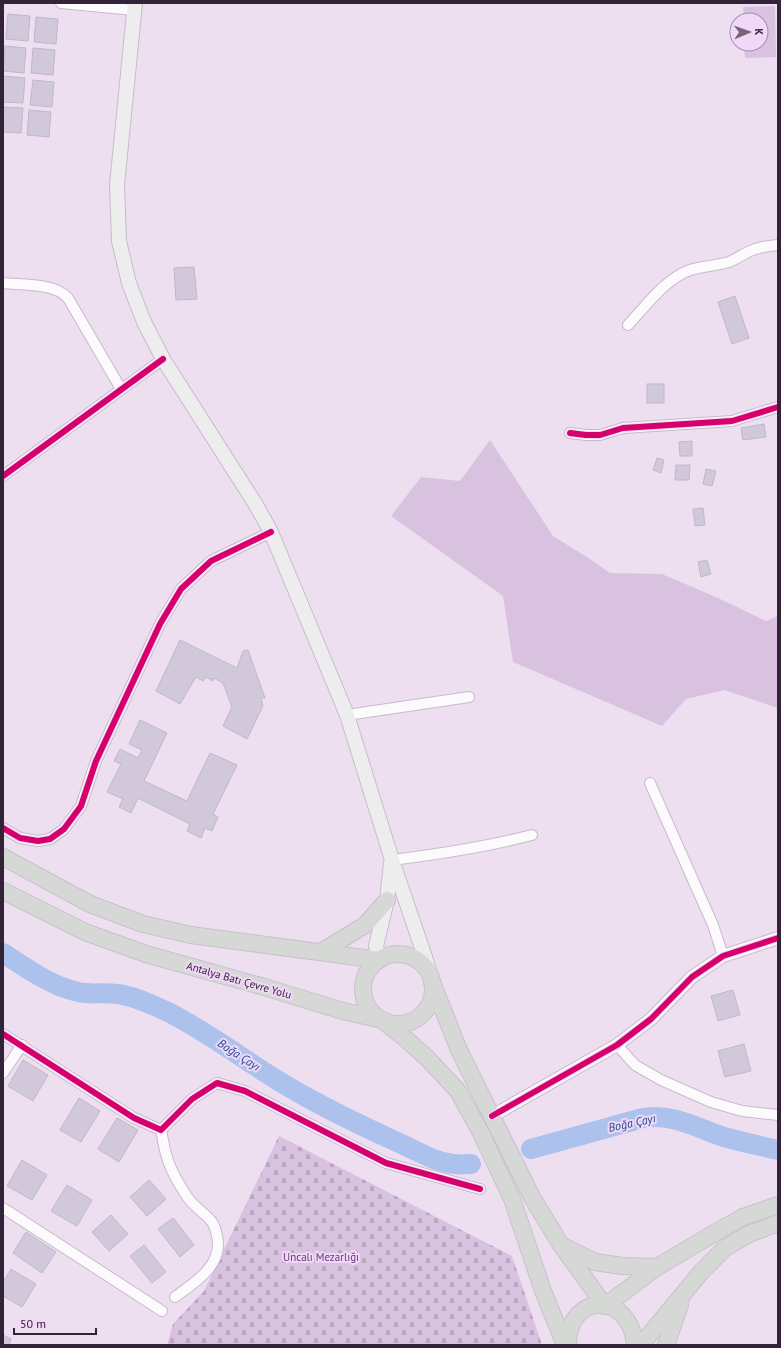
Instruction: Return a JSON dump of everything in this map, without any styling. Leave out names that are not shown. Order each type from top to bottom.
[{"type":"highway","points":[[3,857],[90,904],[143,924],[191,935],[379,960]]},
{"type":"highway","name":"Antalya Batı Çevre Yolu","points":[[3,891],[85,932],[146,954],[264,987],[343,1012],[382,1020],[407,1040],[422,1053],[458,1091],[481,1133],[512,1199],[543,1291],[565,1345]]},
{"type":"highway","points":[[321,952],[365,925],[387,900]]},
{"type":"highway","points":[[432,982],[433,992],[430,1004],[426,1010],[416,1019],[400,1024],[390,1023],[375,1015],[369,1008],[364,994],[365,978],[369,969],[379,960],[389,955],[398,954],[414,958],[421,962],[428,971],[459,1050],[533,1200],[561,1245],[605,1306]]},
{"type":"highway","points":[[605,1306],[657,1267],[743,1217],[778,1205]]},
{"type":"highway","points":[[641,1345],[702,1271],[725,1248],[749,1234],[778,1223]]},
{"type":"highway","points":[[561,1245],[595,1262],[622,1266],[657,1267]]},
{"type":"highway","points":[[666,1345],[684,1293]]},
{"type":"highway","points":[[568,1345],[568,1338],[576,1317],[583,1310],[591,1307],[605,1306],[616,1309],[626,1317],[632,1328],[635,1345]]},
{"type":"main road","points":[[134,6],[117,185],[119,241],[128,283],[144,322],[163,359],[256,505],[271,532],[347,715],[432,982]]},
{"type":"main road","points":[[379,960],[376,946],[387,900],[392,860]]},
{"type":"street","points":[[61,3],[134,6]]},
{"type":"street","points":[[628,325],[671,280],[682,273],[735,260],[749,252],[765,246],[778,245]]},
{"type":"street","points":[[3,283],[52,288],[63,293],[68,298],[122,389]]},
{"type":"street","points":[[3,476],[163,359]]},
{"type":"street","points":[[570,433],[600,435],[623,428],[732,421],[778,407]]},
{"type":"street","points":[[3,828],[20,838],[38,841],[50,839],[64,830],[81,806],[96,761],[160,624],[181,589],[211,561],[271,532]]},
{"type":"street","points":[[347,715],[469,697]]},
{"type":"street","points":[[650,783],[713,925],[723,956]]},
{"type":"street","points":[[392,860],[460,851],[532,835]]},
{"type":"street","points":[[492,1116],[618,1045],[651,1019],[692,977],[723,956],[778,938]]},
{"type":"street","points":[[3,1034],[134,1118],[161,1130]]},
{"type":"street","points":[[3,1073],[22,1045]]},
{"type":"street","points":[[618,1045],[635,1065],[661,1080],[711,1102],[742,1111],[778,1115]]},
{"type":"street","points":[[161,1130],[192,1099],[217,1083],[245,1091],[386,1163],[480,1189]]},
{"type":"street","points":[[161,1130],[167,1158],[177,1180],[189,1200],[212,1222],[217,1234],[218,1244],[216,1256],[208,1271],[174,1297]]},
{"type":"street","points":[[3,1208],[162,1311]]},
{"type":"green space","points":[[775,6],[776,57],[745,58],[745,52],[769,52],[769,12],[743,12],[743,7]]},
{"type":"green space","points":[[490,440],[553,536],[610,573],[662,574],[766,621],[778,616],[778,708],[724,690],[686,699],[662,726],[513,662],[503,596],[391,516],[421,477],[460,481]]},
{"type":"green space","name":"Uncalı Mezarlığı","points":[[279,1136],[512,1256],[542,1345],[167,1345],[173,1324],[204,1291]]},
{"type":"building","points":[[8,14],[30,16],[28,41],[6,39]]},
{"type":"building","points":[[36,17],[58,19],[56,44],[34,42]]},
{"type":"building","points":[[5,46],[26,48],[24,73],[3,71]]},
{"type":"building","points":[[33,48],[55,50],[53,75],[31,73]]},
{"type":"building","points":[[3,76],[25,78],[23,103],[3,102]]},
{"type":"building","points":[[33,80],[54,82],[52,107],[30,105]]},
{"type":"building","points":[[3,107],[23,108],[21,133],[3,132]]},
{"type":"building","points":[[29,110],[51,112],[49,137],[27,135]]},
{"type":"building","points":[[194,267],[197,299],[176,300],[174,268]]},
{"type":"building","points":[[735,296],[749,338],[732,344],[718,302]]},
{"type":"building","points":[[647,384],[664,384],[664,403],[647,403]]},
{"type":"building","points":[[764,424],[766,437],[743,440],[741,428]]},
{"type":"building","points":[[692,441],[692,456],[680,456],[679,442]]},
{"type":"building","points":[[657,458],[664,460],[661,473],[653,470]]},
{"type":"building","points":[[676,465],[690,465],[689,480],[675,480]]},
{"type":"building","points":[[706,469],[716,471],[712,486],[703,484]]},
{"type":"building","points":[[703,508],[705,525],[695,526],[693,509]]},
{"type":"building","points":[[707,560],[711,574],[701,577],[698,562]]},
{"type":"building","points":[[180,640],[237,668],[243,651],[248,650],[265,698],[261,698],[263,706],[247,739],[223,726],[232,707],[223,683],[214,678],[213,681],[206,677],[203,681],[196,677],[180,704],[156,691]]},
{"type":"building","points":[[140,720],[167,733],[144,781],[187,801],[210,753],[237,765],[213,814],[218,817],[212,831],[205,828],[201,838],[187,831],[190,824],[138,798],[131,813],[119,807],[123,799],[107,792],[121,764],[114,761],[120,749],[138,758],[142,750],[129,744]]},
{"type":"building","points":[[733,990],[740,1015],[718,1021],[711,996]]},
{"type":"building","points":[[744,1044],[751,1071],[725,1077],[718,1051]]},
{"type":"building","points":[[23,1060],[48,1075],[33,1101],[8,1086]]},
{"type":"building","points":[[79,1098],[100,1111],[81,1142],[60,1130]]},
{"type":"building","points":[[117,1118],[138,1130],[119,1162],[98,1149]]},
{"type":"building","points":[[22,1160],[47,1175],[32,1200],[7,1186]]},
{"type":"building","points":[[149,1180],[166,1199],[147,1216],[130,1197]]},
{"type":"building","points":[[67,1185],[92,1200],[77,1226],[51,1211]]},
{"type":"building","points":[[111,1215],[128,1234],[109,1251],[92,1232]]},
{"type":"building","points":[[173,1218],[194,1245],[180,1257],[158,1229]]},
{"type":"building","points":[[26,1232],[56,1252],[42,1273],[13,1253]]},
{"type":"building","points":[[144,1245],[166,1272],[152,1283],[130,1256]]},
{"type":"building","points":[[11,1269],[36,1284],[22,1307],[3,1296],[3,1282]]},
{"type":"building","points":[[3,1335],[11,1339],[9,1345],[3,1345]]},
{"type":"waterway","name":"Boğa Çayı","points":[[3,953],[48,981],[68,989],[83,993],[112,993],[123,995],[166,1011],[197,1028],[272,1077],[341,1116],[432,1159],[450,1164],[471,1164]]},
{"type":"waterway","name":"Boğa Çayı","points":[[531,1149],[643,1118],[654,1117],[674,1119],[724,1137],[778,1150]]},
{"type":"cycle path","points":[[3,476],[163,359]]},
{"type":"cycle path","points":[[570,433],[600,435],[623,428],[732,421],[778,407]]},
{"type":"cycle path","points":[[3,828],[20,838],[38,841],[50,839],[64,829],[81,806],[96,761],[160,624],[181,589],[211,561],[271,532]]},
{"type":"cycle path","points":[[492,1116],[617,1045],[651,1019],[692,977],[723,956],[778,938]]},
{"type":"cycle path","points":[[3,1034],[134,1118],[161,1130],[192,1099],[217,1083],[245,1091],[386,1163],[480,1189]]}]
